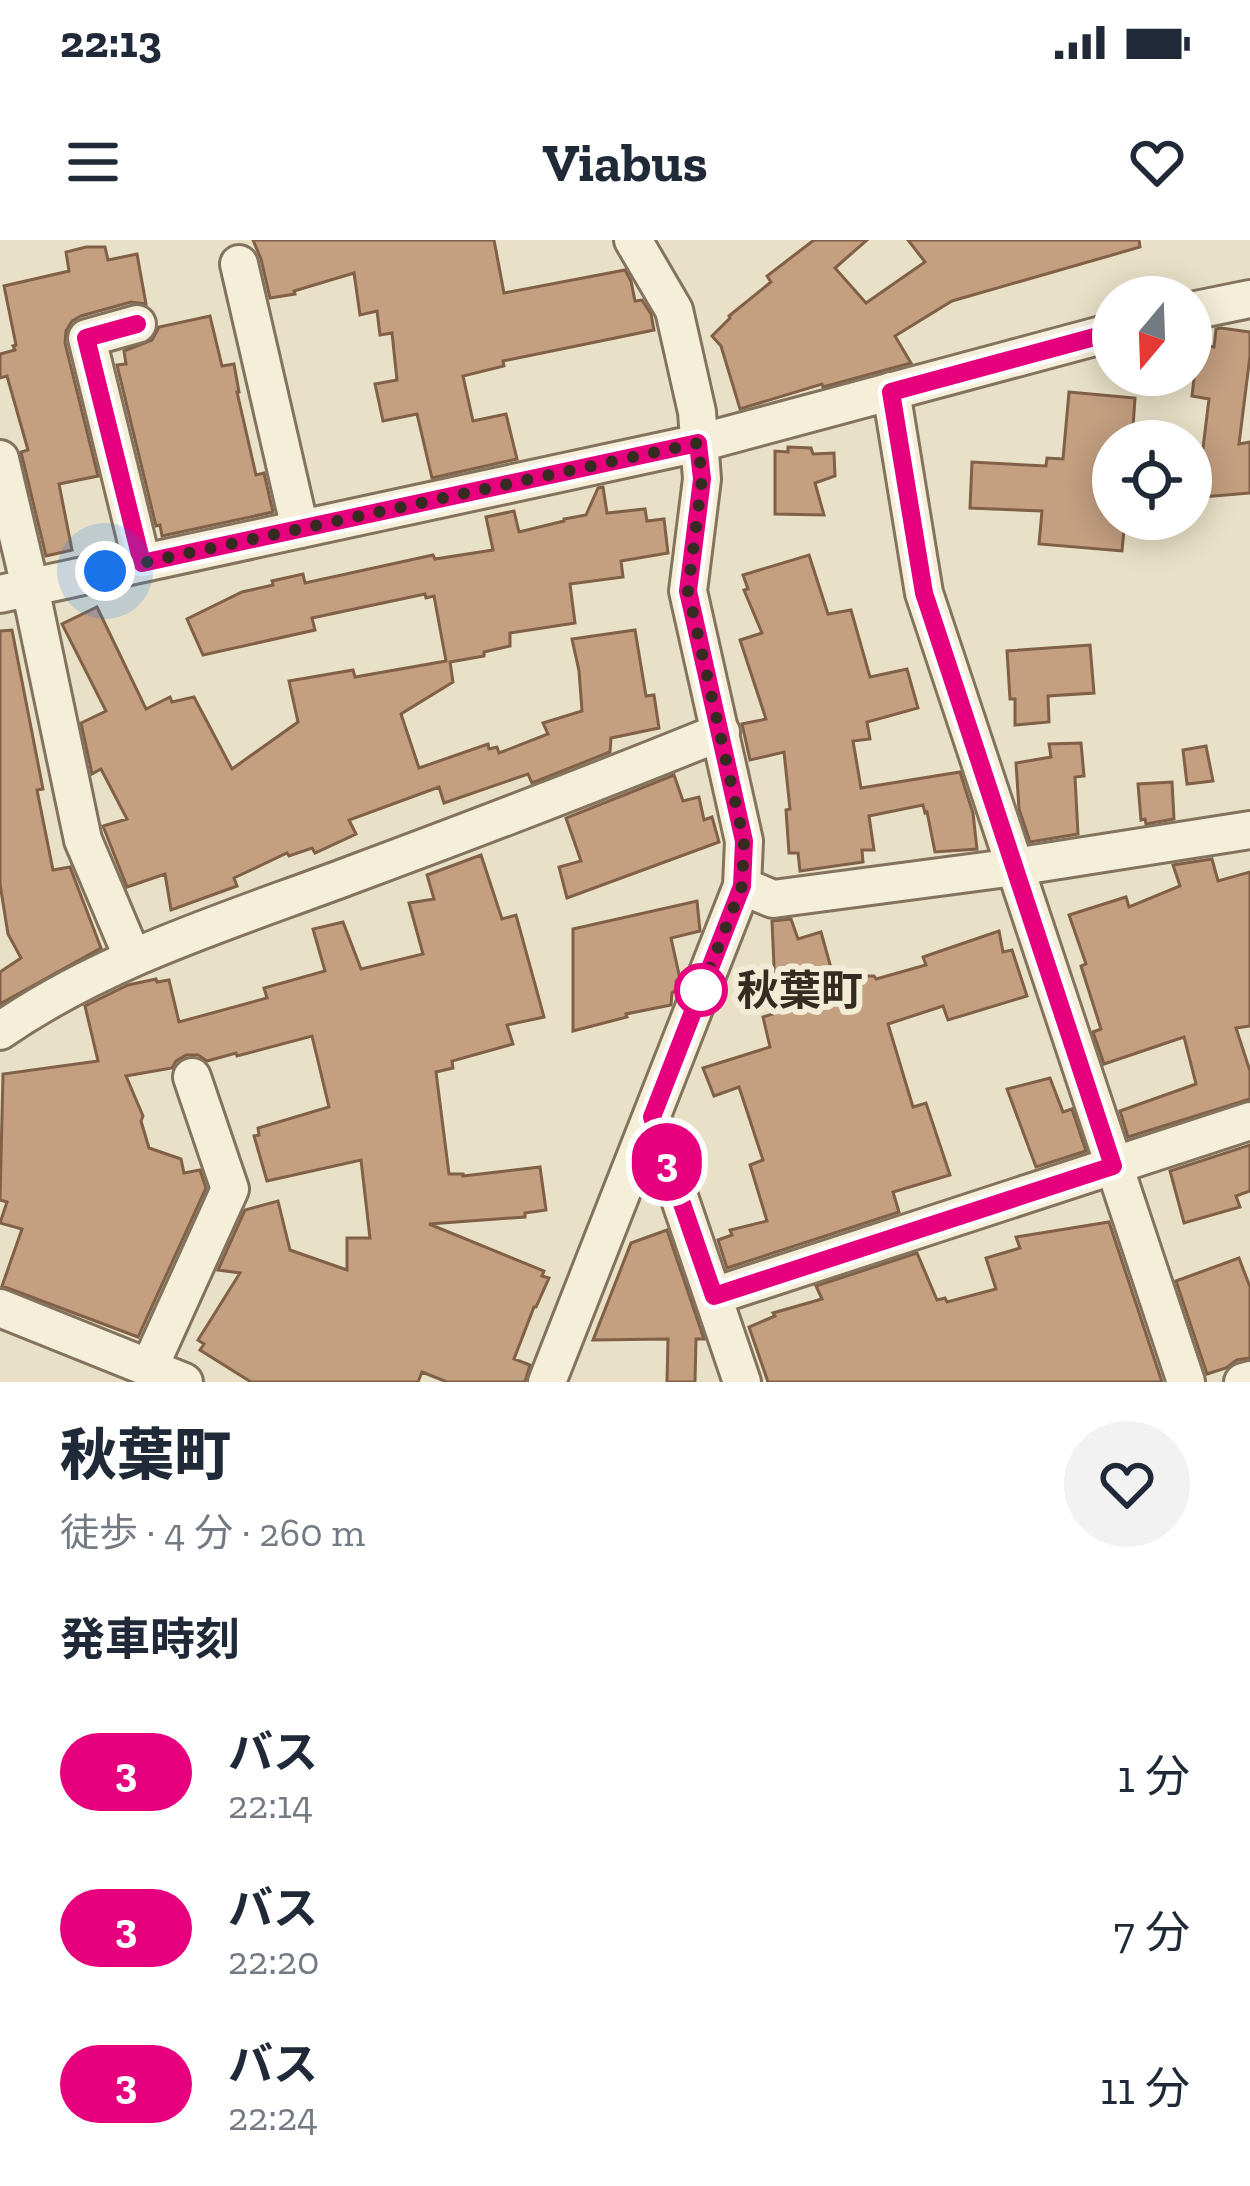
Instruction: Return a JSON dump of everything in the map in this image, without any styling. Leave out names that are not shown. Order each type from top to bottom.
[{"type":"street","points":[[547,1382],[742,886],[744,841],[688,591],[702,479],[697,412],[674,310],[633,240]]},
{"type":"street","points":[[239,264],[300,529]]},
{"type":"street","points":[[1212,307],[1250,299]]},
{"type":"street","points":[[137,324],[86,338],[142,563]]},
{"type":"street","points":[[15,591],[698,443],[1092,338]]},
{"type":"street","points":[[891,392],[924,593],[1186,1382]]},
{"type":"street","points":[[0,459],[15,591],[82,840],[132,956]]},
{"type":"street","points":[[0,1031],[132,956],[520,813],[721,733]]},
{"type":"street","points":[[742,886],[773,899],[1250,830]]},
{"type":"street","points":[[149,1368],[230,1190],[192,1077]]},
{"type":"street","points":[[652,1117],[742,1382]]},
{"type":"street","points":[[714,1296],[1250,1120]]},
{"type":"street","points":[[0,1308],[184,1382]]},
{"type":"building","points":[[253,240],[494,240],[504,293],[625,270],[635,301],[642,300],[654,330],[503,361],[504,366],[463,376],[473,421],[506,414],[517,459],[432,478],[417,414],[383,421],[375,384],[397,380],[392,333],[380,335],[377,311],[360,315],[354,273],[270,298]]},
{"type":"building","points":[[814,240],[867,240],[835,268],[866,303],[925,262],[908,240],[1139,240],[1140,247],[952,301],[895,336],[911,363],[740,409],[721,346],[712,336],[771,282],[767,276]]},
{"type":"building","points":[[105,247],[108,260],[137,254],[146,304],[131,302],[81,316],[66,331],[98,476],[59,484],[72,550],[46,556],[21,452],[28,450],[7,376],[0,378],[0,354],[15,350],[16,345],[4,286],[69,271],[66,252]]},
{"type":"building","points":[[210,316],[222,366],[234,364],[256,475],[264,473],[273,512],[162,536],[117,365],[126,364],[124,351],[152,340],[159,327]]},
{"type":"building","points":[[1216,329],[1250,332],[1239,444],[1250,442],[1250,493],[1212,496],[1209,399],[1192,396],[1212,396]]},
{"type":"building","points":[[1069,392],[1135,398],[1133,420],[1092,420],[1092,540],[1123,540],[1122,551],[1039,544],[1042,511],[970,508],[972,462],[1046,466],[1047,458],[1063,459]]},
{"type":"building","points":[[788,447],[811,448],[813,454],[834,453],[835,476],[815,483],[824,515],[775,514],[775,451],[788,452]]},
{"type":"building","points":[[603,487],[607,513],[645,509],[647,521],[664,519],[668,553],[621,561],[623,577],[570,584],[575,623],[510,633],[510,646],[450,662],[453,682],[401,714],[419,768],[488,744],[499,753],[548,734],[543,723],[582,711],[572,639],[635,630],[646,696],[654,695],[659,728],[611,738],[610,752],[532,783],[528,774],[444,803],[439,787],[349,820],[356,834],[315,853],[312,848],[287,853],[234,878],[237,886],[171,910],[165,874],[127,887],[103,826],[127,819],[101,769],[92,774],[81,723],[106,711],[62,624],[97,607],[146,709],[170,697],[172,702],[194,697],[232,769],[298,722],[289,681],[353,670],[355,677],[446,661],[434,596],[312,618],[315,630],[203,655],[187,619],[242,592],[303,574],[305,583],[433,555],[435,559],[493,550],[486,517],[514,511],[519,532],[564,521],[586,515],[598,488]]},
{"type":"building","points":[[809,555],[828,614],[851,610],[870,677],[907,669],[918,708],[867,722],[870,739],[853,741],[861,788],[960,772],[973,813],[977,849],[935,852],[923,805],[869,816],[874,850],[862,850],[863,862],[800,871],[798,853],[789,853],[784,752],[750,760],[742,724],[766,719],[740,640],[762,633],[744,590],[748,589],[743,575]]},
{"type":"building","points":[[12,630],[43,789],[37,790],[53,870],[70,867],[101,948],[0,1004],[0,972],[21,958],[8,934],[0,884],[0,631]]},
{"type":"building","points":[[1090,645],[1094,693],[1048,696],[1049,722],[1015,725],[1007,651]]},
{"type":"building","points":[[1081,743],[1084,776],[1075,777],[1078,834],[1030,842],[1019,809],[1016,763],[1051,757],[1049,744]]},
{"type":"building","points":[[1206,746],[1213,781],[1187,784],[1183,750]]},
{"type":"building","points":[[674,775],[683,801],[699,797],[704,820],[712,817],[719,842],[567,898],[559,867],[581,861],[566,818]]},
{"type":"building","points":[[1172,782],[1174,819],[1146,824],[1141,820],[1138,784]]},
{"type":"building","points":[[481,855],[502,919],[516,915],[544,1017],[507,1025],[513,1044],[452,1061],[453,1068],[436,1072],[449,1174],[540,1167],[546,1210],[525,1213],[525,1217],[429,1224],[544,1271],[542,1276],[549,1278],[514,1359],[530,1365],[525,1382],[447,1382],[422,1372],[418,1382],[251,1382],[200,1350],[204,1344],[198,1340],[240,1273],[218,1270],[245,1210],[278,1201],[290,1250],[347,1270],[347,1238],[370,1238],[361,1160],[267,1181],[254,1136],[259,1135],[258,1128],[329,1107],[312,1036],[207,1061],[186,1055],[172,1068],[126,1076],[143,1116],[149,1148],[181,1159],[184,1173],[200,1170],[206,1188],[138,1337],[2,1286],[22,1229],[0,1223],[7,1202],[0,1200],[3,1074],[98,1061],[85,1006],[128,985],[169,980],[179,1022],[267,998],[264,988],[325,971],[313,929],[343,922],[361,969],[423,954],[409,903],[434,899],[427,875]]},
{"type":"building","points":[[1212,859],[1218,881],[1250,872],[1250,1026],[1236,1028],[1250,1071],[1250,1099],[1128,1137],[1120,1111],[1196,1084],[1184,1037],[1104,1064],[1093,1032],[1101,1029],[1081,966],[1086,964],[1069,915],[1126,897],[1129,907],[1180,886],[1173,865]]},
{"type":"building","points":[[697,901],[700,931],[671,938],[680,979],[671,1005],[573,1031],[573,929]]},
{"type":"building","points":[[791,919],[798,939],[821,932],[836,986],[926,965],[923,957],[999,931],[1003,952],[1012,950],[1027,996],[948,1020],[943,1006],[888,1024],[913,1107],[926,1103],[950,1175],[893,1192],[899,1212],[727,1268],[718,1240],[732,1235],[730,1230],[767,1221],[750,1165],[763,1160],[739,1087],[714,1096],[703,1068],[770,1047],[763,1017],[776,1013],[772,921]]},
{"type":"building","points":[[1050,1078],[1063,1112],[1072,1109],[1086,1151],[1036,1167],[1007,1089]]},
{"type":"building","points":[[1250,1145],[1250,1191],[1236,1196],[1240,1207],[1184,1223],[1170,1171]]},
{"type":"building","points":[[1109,1222],[1162,1382],[768,1382],[749,1327],[775,1316],[773,1313],[822,1299],[816,1286],[917,1253],[937,1300],[947,1302],[996,1289],[986,1258],[1020,1248],[1016,1237]]},
{"type":"building","points":[[667,1230],[704,1339],[696,1339],[695,1382],[667,1382],[668,1339],[593,1340],[631,1243]]},
{"type":"building","points":[[1239,1258],[1250,1287],[1250,1358],[1207,1374],[1176,1281]]},
{"type":"bus line","name":"3","points":[[137,324],[86,338],[142,563],[698,443],[702,479],[688,591],[744,841],[742,886],[652,1117],[714,1296],[1113,1166],[924,593],[891,392],[1092,338]]},
{"type":"place","name":"秋葉町","points":[[701,990]]},
{"type":"route","points":[[105,571],[698,443],[702,479],[688,591],[744,841],[742,886],[697,1001],[701,990]]}]
